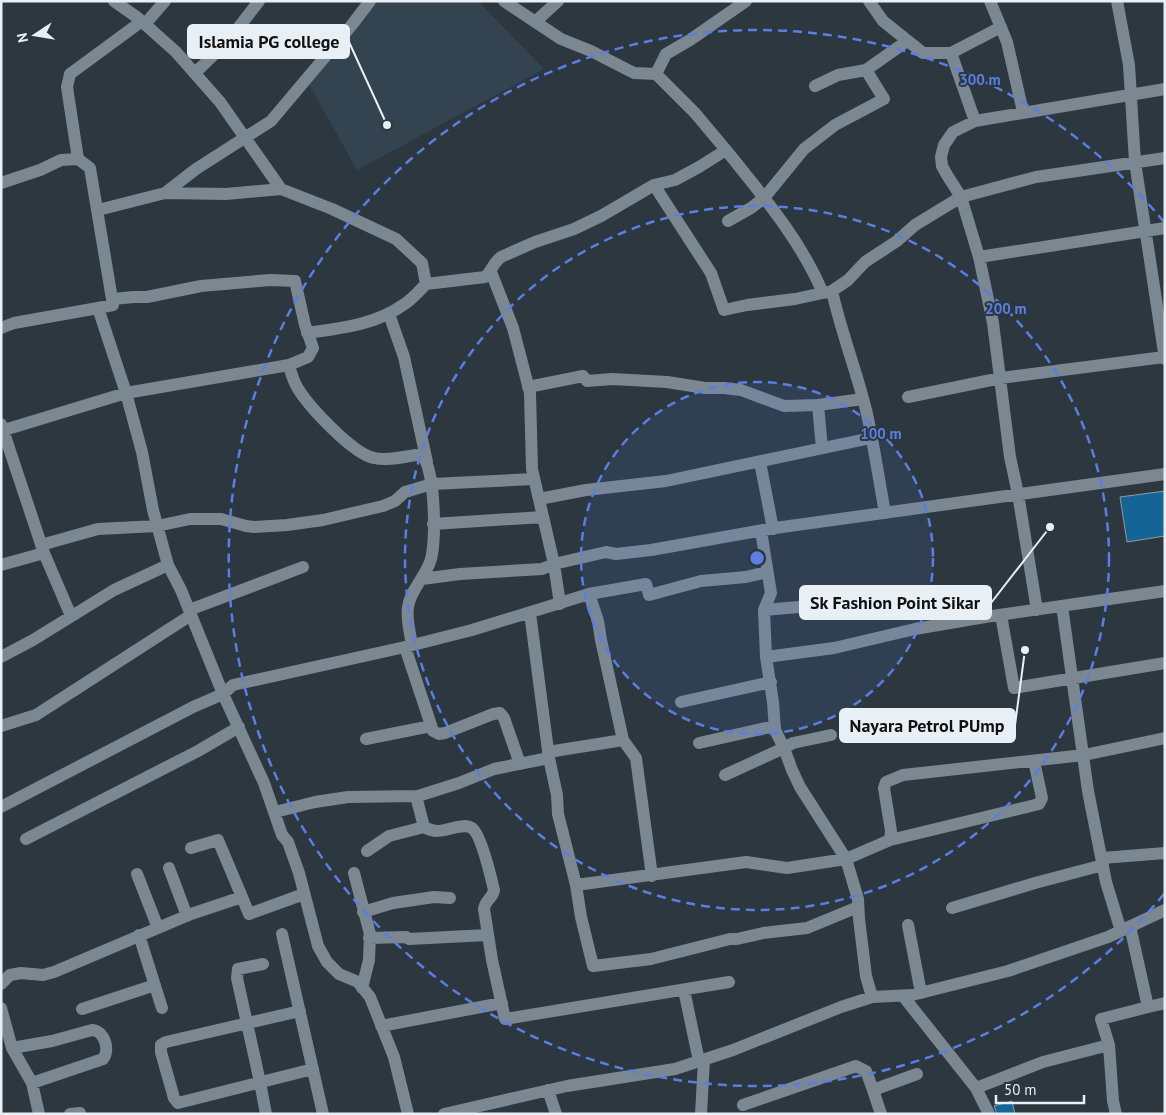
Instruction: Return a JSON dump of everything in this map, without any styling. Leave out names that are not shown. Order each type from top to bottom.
[{"type":"street","points":[[114,1],[176,52],[195,73],[220,102],[281,189]]},
{"type":"street","points":[[78,159],[67,87],[70,74],[143,23],[165,1]]},
{"type":"street","points":[[195,73],[229,40],[258,1]]},
{"type":"street","points":[[165,193],[196,169],[270,120],[351,26],[370,1]]},
{"type":"street","points":[[504,1],[561,40],[634,72],[656,74],[695,113],[794,238],[816,276],[828,292],[852,361],[863,399],[885,513]]},
{"type":"street","points":[[535,22],[558,1]]},
{"type":"street","points":[[656,74],[666,54],[690,40],[746,1]]},
{"type":"street","points":[[869,1],[883,21],[923,53],[951,53],[1001,27]]},
{"type":"street","points":[[990,1],[1011,55],[1023,112]]},
{"type":"street","points":[[908,397],[1001,378],[1164,356],[1135,162],[1129,65],[1117,1]]},
{"type":"street","points":[[815,86],[838,75],[866,70],[907,41]]},
{"type":"street","points":[[951,53],[975,121]]},
{"type":"street","points":[[728,221],[764,198],[804,149],[836,125],[884,98],[866,70]]},
{"type":"street","points":[[1037,610],[1010,457],[993,323],[979,257],[961,197],[942,166],[941,157],[944,145],[953,132],[975,121],[1165,89]]},
{"type":"street","points":[[308,334],[345,328],[389,314],[405,304],[426,284],[485,277],[491,272],[493,265],[502,257],[535,242],[574,229],[601,216],[654,185],[675,180],[699,168],[726,150]]},
{"type":"street","points":[[654,185],[711,273],[724,310],[828,292],[848,280],[866,262],[897,241],[914,224],[961,197],[1036,177],[1108,168],[1165,158]]},
{"type":"street","points":[[1,183],[40,170],[60,160],[78,159],[90,168],[113,305],[14,323],[1,328]]},
{"type":"street","points":[[98,210],[165,193],[226,194],[281,189],[332,209],[396,239],[422,263],[426,284]]},
{"type":"street","points":[[979,257],[1165,228]]},
{"type":"street","points":[[491,272],[513,328],[530,393],[532,469],[554,564],[560,604]]},
{"type":"street","points":[[71,616],[42,549],[2,428],[126,393],[289,365],[308,357],[313,348],[295,281],[270,280],[201,286],[147,297],[134,296],[112,299]]},
{"type":"street","points":[[98,308],[126,393],[142,452],[157,526],[168,565],[264,782],[282,835],[288,842],[318,946],[327,962],[339,974],[358,982],[370,997],[394,1058],[408,1114]]},
{"type":"street","points":[[389,314],[404,357],[432,484],[433,552],[426,571],[408,606],[409,646],[431,726],[435,733],[445,733],[493,714],[500,714],[504,718],[520,764]]},
{"type":"street","points":[[289,365],[296,386],[304,398],[322,418],[357,450],[366,456],[375,458],[416,455],[423,457],[427,462]]},
{"type":"street","points":[[528,387],[583,376],[587,381],[612,379],[667,382],[705,388],[741,390],[784,406],[818,405],[863,399]]},
{"type":"street","points":[[818,405],[822,448]]},
{"type":"street","points":[[539,499],[586,490],[666,481],[871,438]]},
{"type":"street","points":[[760,462],[767,530],[767,572],[771,593],[764,610],[766,656],[771,682],[775,730],[800,787],[846,859],[858,899],[866,976],[872,997]]},
{"type":"street","points":[[422,579],[460,574],[542,569],[554,564],[606,552],[616,554],[651,550],[767,530],[1165,474]]},
{"type":"street","points":[[1,565],[98,529],[157,526],[190,519],[210,518],[254,527],[287,525],[323,520],[383,506],[395,501],[405,492],[432,484],[534,479]]},
{"type":"street","points":[[434,524],[543,518]]},
{"type":"street","points":[[1,657],[33,640],[114,590],[168,565]]},
{"type":"street","points":[[1,726],[36,715],[190,613],[303,567]]},
{"type":"street","points":[[1,807],[193,707],[224,694],[233,684],[409,646],[472,630],[589,594],[646,584],[649,595],[701,581],[767,572]]},
{"type":"street","points":[[766,656],[834,648],[915,629],[1165,591]]},
{"type":"street","points":[[589,594],[598,622],[600,640],[623,740],[636,758],[652,876]]},
{"type":"street","points":[[764,610],[822,605],[862,598]]},
{"type":"street","points":[[1062,606],[1088,791],[1106,882],[1126,928],[1148,1007]]},
{"type":"street","points":[[530,613],[549,755],[557,795],[558,814],[576,885],[581,917],[593,966],[651,959],[730,938],[737,939],[763,933],[807,928],[858,907]]},
{"type":"street","points":[[1001,615],[1014,688],[1165,663]]},
{"type":"street","points":[[681,702],[771,682]]},
{"type":"street","points":[[366,738],[431,726]]},
{"type":"street","points":[[699,743],[775,726]]},
{"type":"street","points":[[26,839],[198,751],[239,727]]},
{"type":"street","points":[[725,775],[793,743],[831,735]]},
{"type":"street","points":[[890,840],[891,831],[884,788],[886,782],[903,775],[1084,756],[1165,738]]},
{"type":"street","points":[[275,812],[315,802],[348,797],[416,796],[459,783],[494,769],[520,764],[549,755],[623,740]]},
{"type":"street","points":[[576,885],[746,862],[787,868],[846,859],[890,840],[1039,804],[1042,798],[1034,761]]},
{"type":"street","points":[[416,796],[424,827],[432,832],[465,826],[471,827],[476,832],[487,860],[494,890],[494,894],[485,904],[487,935],[505,1019],[729,982]]},
{"type":"street","points":[[367,850],[389,836],[424,827]]},
{"type":"street","points":[[191,848],[218,840],[249,914],[304,894]]},
{"type":"street","points":[[952,908],[1102,862],[1165,853]]},
{"type":"street","points":[[169,868],[187,916]]},
{"type":"street","points":[[354,873],[370,938],[369,960],[362,988]]},
{"type":"street","points":[[138,874],[158,928]]},
{"type":"street","points":[[1,984],[10,975],[21,973],[43,975],[54,972],[139,935],[242,897]]},
{"type":"street","points":[[363,912],[393,903],[434,897],[450,898]]},
{"type":"street","points":[[444,1114],[488,1109],[567,1086],[674,1069],[734,1050],[841,1007],[872,997],[921,993],[1008,971],[1108,937],[1165,910]]},
{"type":"street","points":[[908,925],[921,993]]},
{"type":"street","points":[[282,934],[323,1114]]},
{"type":"street","points":[[139,935],[162,1008]]},
{"type":"street","points":[[370,938],[406,937],[409,939],[487,935]]},
{"type":"street","points":[[262,964],[238,969],[237,978],[266,1114]]},
{"type":"street","points":[[82,1010],[155,985]]},
{"type":"street","points":[[684,990],[702,1060],[700,1114]]},
{"type":"street","points":[[902,996],[976,1088],[990,1114]]},
{"type":"street","points":[[381,1026],[502,1003]]},
{"type":"street","points":[[1116,1114],[1108,1045],[1101,1019],[1165,1003]]},
{"type":"street","points":[[1,1008],[12,1048],[32,1083],[40,1114]]},
{"type":"street","points":[[300,1011],[166,1042],[161,1045],[161,1052],[174,1098],[178,1103],[313,1069]]},
{"type":"street","points":[[12,1048],[52,1041],[92,1030],[99,1031],[102,1034],[107,1050],[106,1056],[103,1059],[32,1083]]},
{"type":"street","points":[[976,1088],[1052,1059],[1108,1045]]},
{"type":"street","points":[[743,1106],[856,1066],[866,1071],[881,1114]]},
{"type":"street","points":[[873,1090],[918,1074]]},
{"type":"street","points":[[548,1090],[556,1114]]},
{"type":"shaded area","points":[[376,1],[478,1],[544,69],[357,170],[306,79]]},
{"type":"building","points":[[1165,491],[1165,536],[1127,542],[1120,497]]},
{"type":"building","points":[[1012,1101],[1015,1114],[997,1114],[994,1106]]},
{"type":"place","name":"Islamia PG college","points":[[387,125]]},
{"type":"place","name":"Sk Fashion Point Sikar","points":[[1050,527]]},
{"type":"place","name":"Nayara Petrol PUmp","points":[[1025,650]]}]
